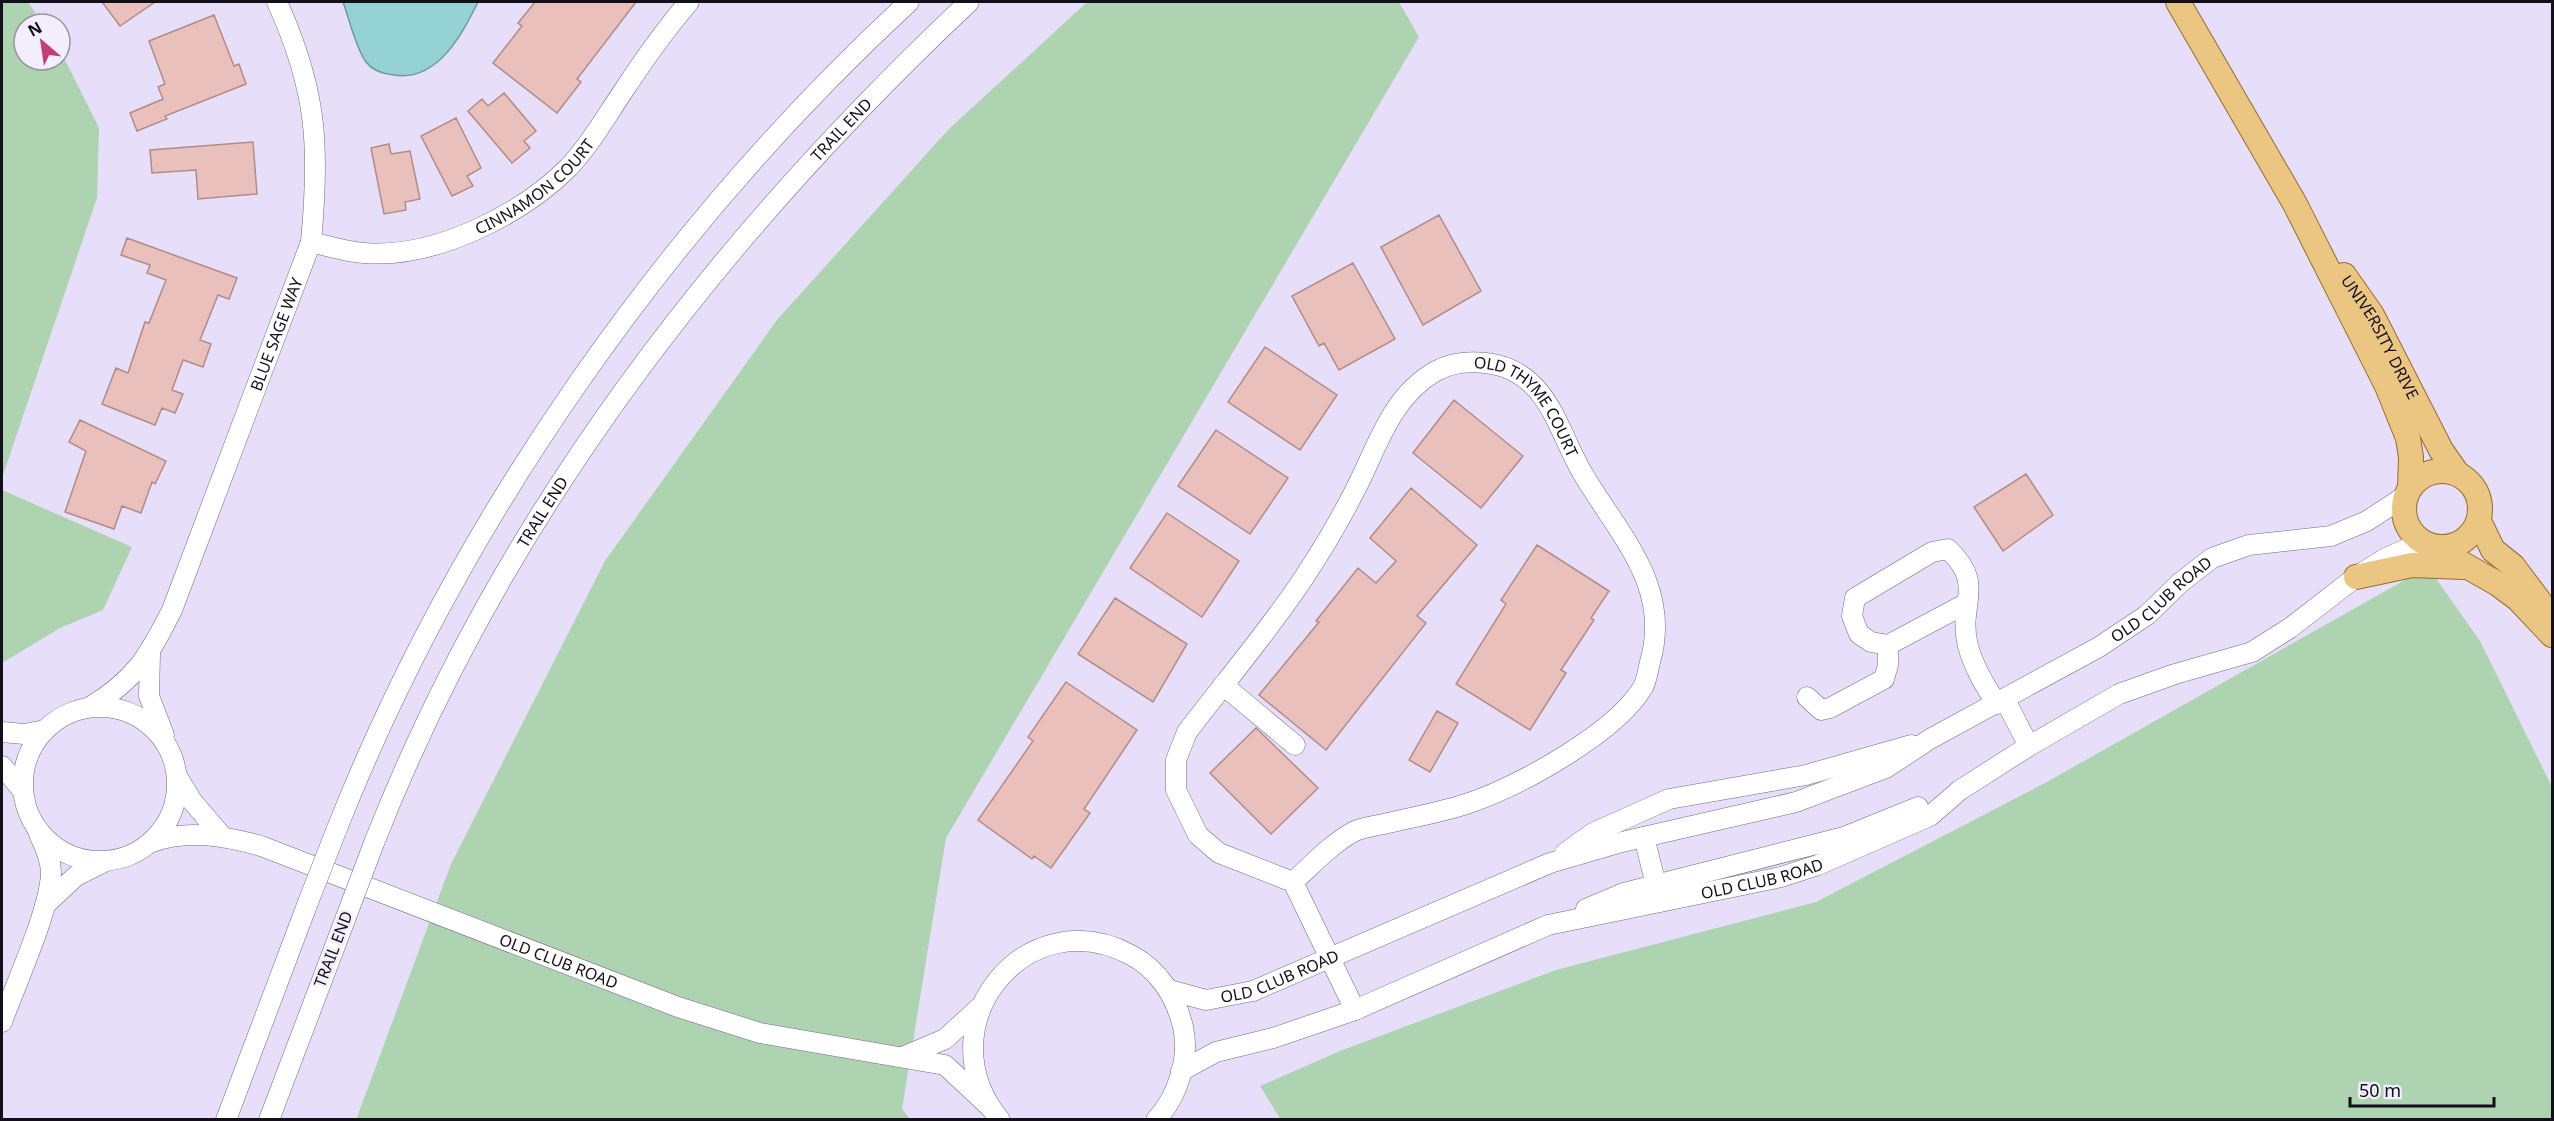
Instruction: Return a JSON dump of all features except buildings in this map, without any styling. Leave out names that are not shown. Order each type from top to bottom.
[{"type":"main road","name":"UNIVERSITY DRIVE","points":[[2178,2],[2295,204],[2391,396],[2408,438],[2411,457],[2408,492]]},
{"type":"main road","name":"UNIVERSITY DRIVE","points":[[2295,204],[2372,315],[2441,450],[2457,473]]},
{"type":"main road","points":[[2434,471],[2457,473],[2467,479],[2479,498],[2479,521],[2493,550],[2513,566],[2540,602],[2552,635],[2518,599],[2428,544],[2407,525],[2403,506],[2416,480],[2434,471]]},
{"type":"main road","points":[[2428,544],[2444,548],[2466,540],[2479,521]]},
{"type":"main road","points":[[2356,577],[2412,565],[2470,568]]},
{"type":"street","name":"BLUE SAGE WAY","points":[[90,707],[129,680],[150,654],[172,610],[311,242],[316,187],[316,136],[308,87],[292,36],[277,2]]},
{"type":"street","name":"CINNAMON COURT","points":[[311,242],[365,253],[409,250],[452,238],[495,222],[532,197],[569,167],[595,134],[656,40],[689,2]]},
{"type":"street","points":[[226,1119],[362,766],[419,650],[495,511],[583,376],[677,251],[732,184],[909,2]]},
{"type":"street","name":"TRAIL END","points":[[269,1119],[393,795],[458,657],[531,528],[614,403],[707,280],[822,148],[969,2]]},
{"type":"street","name":"OLD THYME COURT","points":[[1463,361],[1491,363],[1517,372],[1539,388],[1557,417],[1577,464],[1650,582],[1657,621],[1654,651],[1644,686],[1618,715],[1586,742],[1533,774],[1472,802],[1355,831],[1326,852],[1293,882],[1219,853],[1198,835],[1176,790],[1176,760],[1186,732],[1300,584],[1325,546],[1352,497],[1395,408],[1413,388],[1432,374],[1463,361]]},
{"type":"street","name":"OLD CLUB ROAD","points":[[1169,990],[1206,1000],[1252,992],[1550,863],[1644,837],[1796,802],[1886,768],[1930,739],[2099,647],[2147,615],[2180,583],[2212,558],[2249,545],[2331,536],[2367,521],[2408,492]]},
{"type":"street","name":"OLD CLUB ROAD","points":[[1548,925],[1780,877],[1808,868],[1930,816],[1960,790],[2029,746],[2119,694],[2175,674],[2252,652],[2290,628],[2356,577],[2384,559],[2428,544]]},
{"type":"street","points":[[1967,603],[1888,645],[1871,642],[1859,634],[1852,616],[1855,598],[1932,552],[1948,549],[1968,573],[1970,588],[1965,615],[1968,645],[1980,678],[2001,702],[2029,746]]},
{"type":"street","points":[[1807,697],[1821,710],[1830,708],[1884,679],[1888,665],[1888,645]]},
{"type":"street","name":"BLUE SAGE WAY","points":[[150,654],[149,696],[167,743]]},
{"type":"street","points":[[1222,685],[1295,745]]},
{"type":"street","points":[[23,791],[27,758],[45,730],[73,711],[90,707],[123,710],[140,717],[155,728],[167,743],[178,778],[196,807],[221,835]]},
{"type":"street","points":[[2,732],[24,734],[45,730]]},
{"type":"street","name":"OLD CLUB ROAD","points":[[1550,863],[1593,833],[1669,799],[1806,775],[1930,739]]},
{"type":"street","points":[[2,766],[23,791],[33,823],[47,851],[51,873],[45,905],[2,1022]]},
{"type":"street","points":[[45,905],[76,876],[104,862],[122,859],[152,842],[172,814],[177,796],[178,778]]},
{"type":"street","name":"OLD CLUB ROAD","points":[[1181,1071],[1216,1052],[1273,1038],[1355,1010],[1624,893],[1844,837],[1960,790]]},
{"type":"street","points":[[33,823],[49,842],[70,856],[104,862]]},
{"type":"street","name":"OLD CLUB ROAD","points":[[152,842],[169,836],[221,835],[261,846],[709,1017],[760,1034],[904,1056],[945,1065],[995,1113]]},
{"type":"street","points":[[1644,837],[1656,885]]},
{"type":"street","points":[[1293,882],[1355,1010]]},
{"type":"street","points":[[995,1113],[974,1069],[971,1045],[980,1007],[993,984],[1008,967],[1031,952],[1071,941],[1105,944],[1122,950],[1153,971],[1169,990],[1180,1013],[1185,1053],[1181,1071],[1174,1095],[1156,1119]]},
{"type":"street","points":[[904,1056],[945,1039],[980,1007]]},
{"type":"shaded area","points":[[2,2],[28,2],[35,12],[12,12],[12,72],[71,72],[99,128],[97,198],[2,478]]},
{"type":"shaded area","points":[[343,2],[478,2],[456,41],[436,63],[423,71],[410,75],[394,75],[375,70],[362,56]]},
{"type":"shaded area","points":[[1087,2],[1399,2],[1419,37],[946,838],[902,1109],[910,1119],[356,1120],[451,864],[605,561],[777,320],[948,130]]},
{"type":"shaded area","points":[[2,490],[132,547],[103,610],[60,628],[2,663]]},
{"type":"shaded area","points":[[2428,567],[2480,641],[2552,787],[2552,1119],[1281,1120],[1260,1086],[1340,1051],[1556,970],[1816,902],[2045,783]]}]
